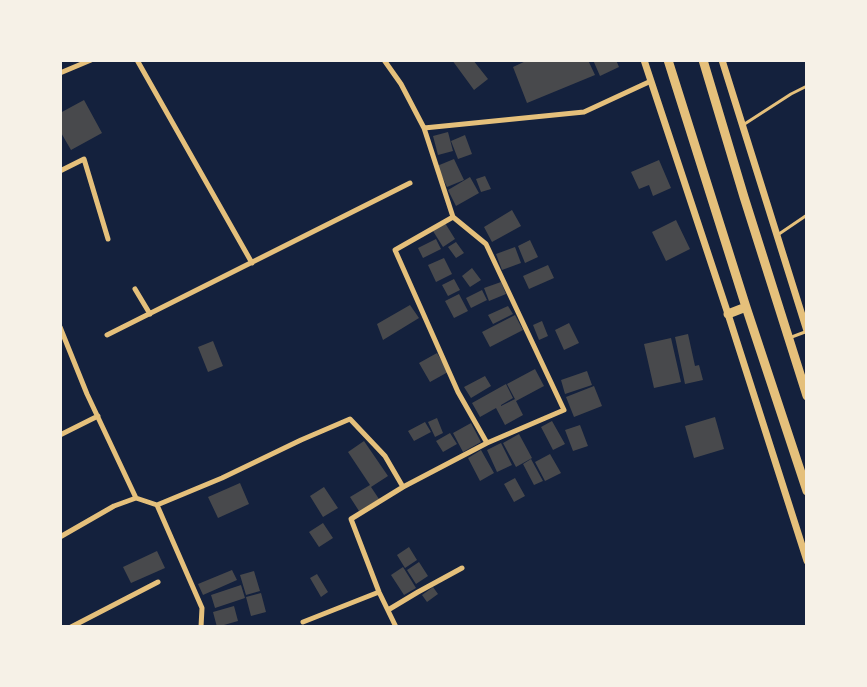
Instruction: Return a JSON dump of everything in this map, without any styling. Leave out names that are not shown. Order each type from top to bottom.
[{"type":"highway","points":[[668,60],[807,491]]},
{"type":"highway","points":[[703,60],[807,396]]},
{"type":"highway","points":[[728,314],[746,307]]},
{"type":"street","points":[[60,73],[91,60]]},
{"type":"street","points":[[137,60],[252,263]]},
{"type":"street","points":[[384,60],[401,84],[424,128],[453,217],[486,244],[564,410],[487,442],[403,487],[351,519],[379,592],[396,627]]},
{"type":"street","points":[[644,60],[807,561]]},
{"type":"street","points":[[722,60],[807,331]]},
{"type":"street","points":[[424,128],[584,112],[651,81]]},
{"type":"street","points":[[60,171],[84,159],[108,239]]},
{"type":"street","points":[[107,335],[410,183]]},
{"type":"street","points":[[453,217],[395,250],[458,392],[487,442]]},
{"type":"street","points":[[135,289],[150,314]]},
{"type":"street","points":[[60,327],[87,394],[136,498]]},
{"type":"street","points":[[60,435],[98,416]]},
{"type":"street","points":[[60,537],[114,506],[136,498],[157,505],[350,419],[385,456],[403,487]]},
{"type":"street","points":[[157,505],[202,608],[201,627]]},
{"type":"street","points":[[388,610],[462,568]]},
{"type":"street","points":[[71,627],[158,582]]},
{"type":"street","points":[[303,622],[379,592]]},
{"type":"lane","points":[[743,125],[807,86]]},
{"type":"lane","points":[[777,235],[807,215]]},
{"type":"lane","points":[[788,338],[807,331]]},
{"type":"building","points":[[452,60],[473,60],[488,79],[474,90]]},
{"type":"building","points":[[528,60],[588,60],[595,75],[527,103],[513,67]]},
{"type":"building","points":[[593,60],[616,60],[619,67],[600,76]]},
{"type":"building","points":[[84,100],[102,133],[71,150],[60,131],[60,113]]},
{"type":"building","points":[[448,132],[453,151],[438,155],[433,136]]},
{"type":"building","points":[[465,135],[472,154],[458,159],[451,141]]},
{"type":"building","points":[[454,159],[464,180],[447,187],[437,166]]},
{"type":"building","points":[[659,160],[671,188],[653,196],[649,185],[639,189],[631,172]]},
{"type":"building","points":[[485,176],[491,189],[481,192],[476,179]]},
{"type":"building","points":[[470,177],[479,193],[456,206],[448,190]]},
{"type":"building","points":[[512,210],[521,226],[492,242],[484,227]]},
{"type":"building","points":[[676,220],[690,249],[666,261],[652,232]]},
{"type":"building","points":[[445,223],[455,239],[443,247],[433,231]]},
{"type":"building","points":[[436,239],[441,249],[423,258],[418,248]]},
{"type":"building","points":[[530,240],[538,257],[525,263],[518,246]]},
{"type":"building","points":[[456,242],[464,253],[456,258],[448,247]]},
{"type":"building","points":[[515,247],[521,263],[502,270],[496,254]]},
{"type":"building","points":[[444,258],[452,274],[436,282],[428,265]]},
{"type":"building","points":[[548,265],[554,278],[529,289],[523,276]]},
{"type":"building","points":[[472,268],[481,280],[470,287],[462,276]]},
{"type":"building","points":[[454,279],[460,290],[448,296],[442,285]]},
{"type":"building","points":[[501,282],[506,294],[489,301],[484,288]]},
{"type":"building","points":[[482,290],[487,300],[471,308],[466,298]]},
{"type":"building","points":[[459,294],[468,311],[454,318],[445,301]]},
{"type":"building","points":[[410,305],[419,318],[383,340],[377,324]]},
{"type":"building","points":[[508,306],[513,314],[493,324],[488,315]]},
{"type":"building","points":[[515,315],[523,330],[490,347],[482,332]]},
{"type":"building","points":[[542,321],[548,336],[539,340],[533,325]]},
{"type":"building","points":[[569,323],[579,343],[564,350],[555,330]]},
{"type":"building","points":[[688,334],[695,366],[699,365],[703,380],[685,384],[675,337]]},
{"type":"building","points":[[671,338],[681,382],[654,388],[644,344]]},
{"type":"building","points":[[213,341],[223,366],[208,372],[198,347]]},
{"type":"building","points":[[437,353],[448,372],[430,382],[419,363]]},
{"type":"building","points":[[535,369],[544,386],[516,401],[507,384]]},
{"type":"building","points":[[587,371],[592,385],[565,394],[561,380]]},
{"type":"building","points":[[485,376],[491,386],[471,398],[464,387]]},
{"type":"building","points":[[506,384],[513,398],[501,406],[515,399],[523,415],[505,425],[496,408],[480,417],[472,403]]},
{"type":"building","points":[[594,386],[602,406],[574,417],[566,397]]},
{"type":"building","points":[[715,417],[724,449],[694,458],[685,426]]},
{"type":"building","points":[[437,418],[443,433],[435,437],[428,422]]},
{"type":"building","points":[[552,421],[565,444],[553,450],[541,427]]},
{"type":"building","points":[[425,422],[431,432],[414,441],[408,431]]},
{"type":"building","points":[[471,423],[481,442],[463,452],[453,433]]},
{"type":"building","points":[[580,425],[588,446],[573,451],[565,430]]},
{"type":"building","points":[[450,433],[457,444],[443,452],[436,441]]},
{"type":"building","points":[[519,434],[532,458],[516,467],[503,443]]},
{"type":"building","points":[[364,441],[388,476],[371,487],[379,499],[359,511],[350,497],[370,485],[348,452]]},
{"type":"building","points":[[501,443],[512,465],[497,472],[487,450]]},
{"type":"building","points":[[481,450],[494,473],[480,481],[468,458]]},
{"type":"building","points":[[550,454],[561,473],[545,481],[535,462]]},
{"type":"building","points":[[531,459],[543,481],[534,485],[523,464]]},
{"type":"building","points":[[515,478],[525,496],[514,502],[504,484]]},
{"type":"building","points":[[240,483],[249,504],[218,518],[208,497]]},
{"type":"building","points":[[324,487],[338,508],[323,517],[310,496]]},
{"type":"building","points":[[323,523],[333,538],[319,547],[309,532]]},
{"type":"building","points":[[409,547],[417,560],[405,568],[397,555]]},
{"type":"building","points":[[157,551],[165,568],[131,583],[123,567]]},
{"type":"building","points":[[419,562],[428,576],[416,584],[407,570]]},
{"type":"building","points":[[403,567],[416,588],[404,595],[391,575]]},
{"type":"building","points":[[232,570],[237,580],[203,595],[198,584]]},
{"type":"building","points":[[254,571],[260,591],[246,595],[240,575]]},
{"type":"building","points":[[317,574],[328,592],[321,597],[310,578]]},
{"type":"building","points":[[241,585],[245,598],[215,608],[211,595]]},
{"type":"building","points":[[433,587],[438,594],[427,602],[422,595]]},
{"type":"building","points":[[261,593],[266,612],[251,616],[246,597]]},
{"type":"building","points":[[234,606],[238,621],[217,627],[213,612]]}]
